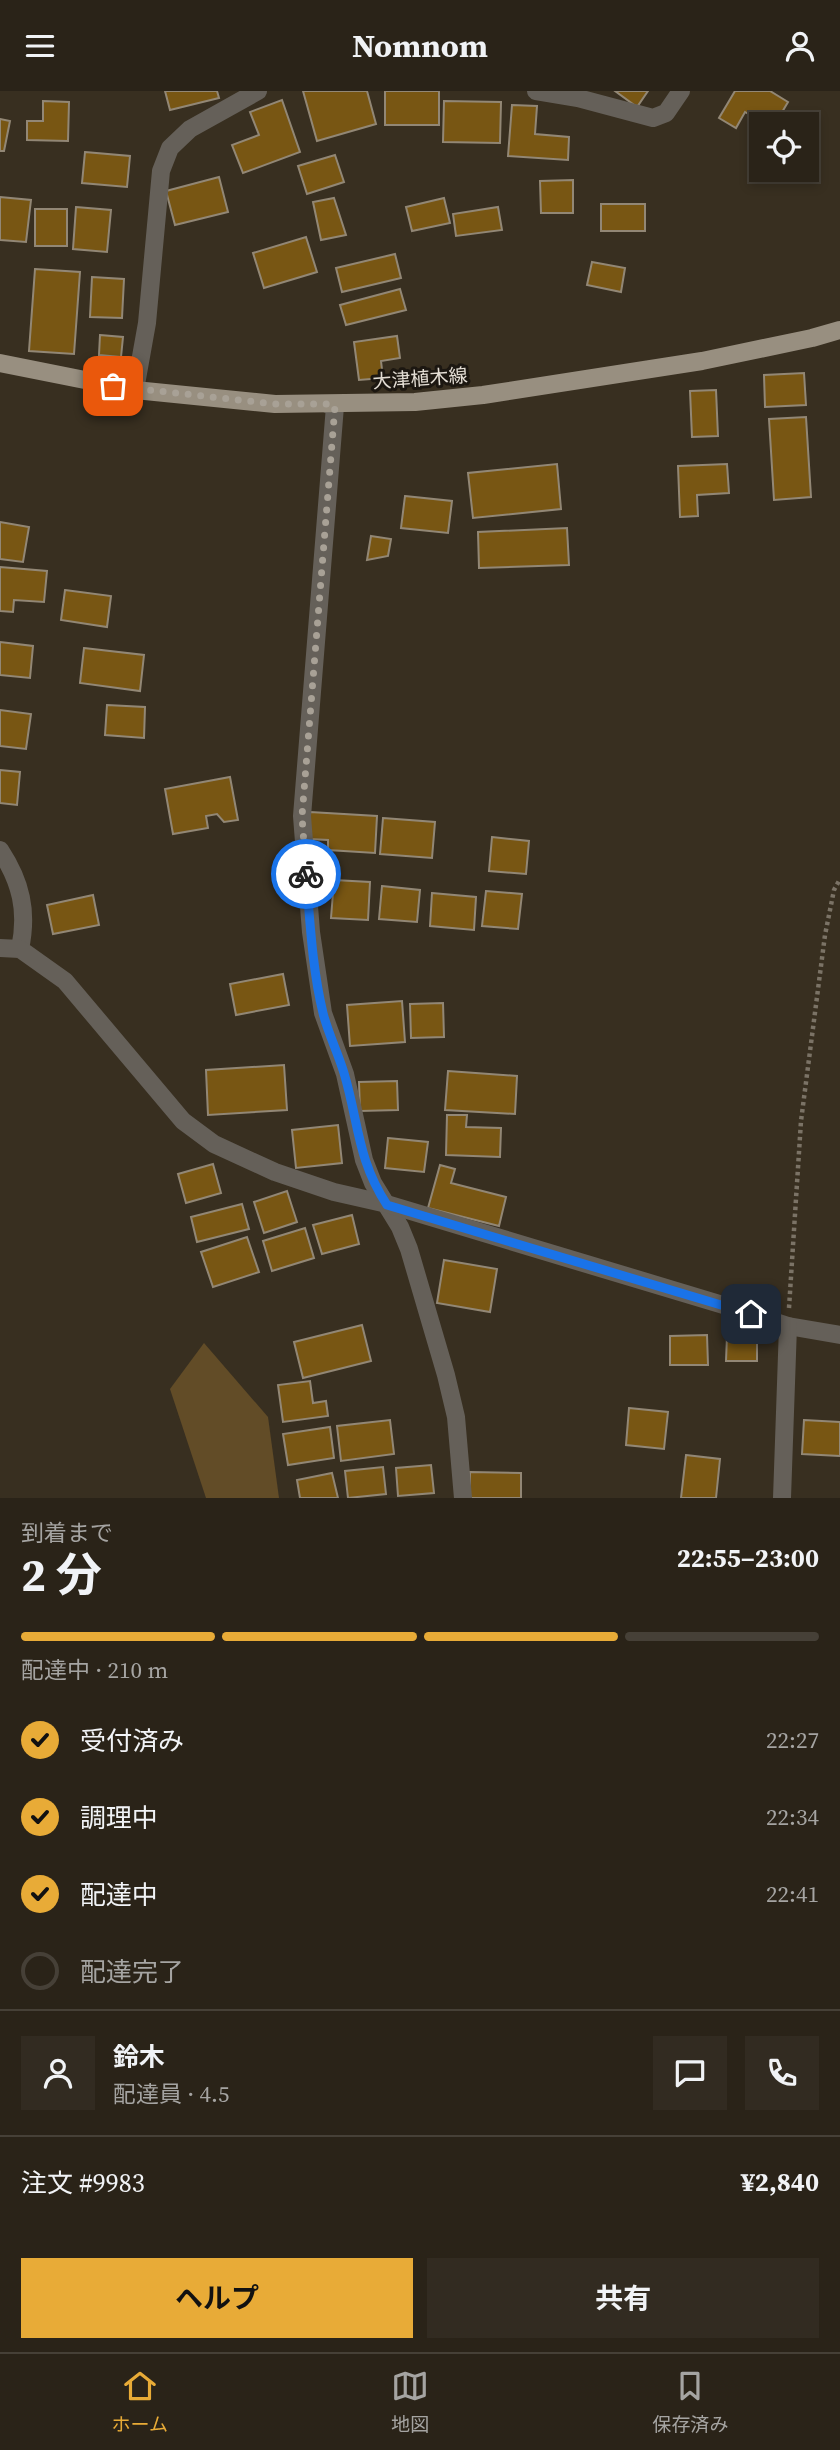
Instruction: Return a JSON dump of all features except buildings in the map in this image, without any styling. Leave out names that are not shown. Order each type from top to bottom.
[{"type":"main road","name":"大津植木線","points":[[0,363],[135,390],[275,404],[415,402],[483,395],[702,361],[840,330]]},
{"type":"street","points":[[135,390],[146,323],[161,171],[170,148],[190,129],[258,91]]},
{"type":"street","points":[[536,91],[579,95],[653,118],[666,113],[681,91]]},
{"type":"street","points":[[327,404],[335,406],[302,816],[311,932],[323,1013],[345,1073],[364,1160],[373,1183],[400,1227],[409,1249],[446,1375],[456,1417],[463,1498]]},
{"type":"street","points":[[0,850],[7,860],[20,894],[24,926],[20,949]]},
{"type":"street","points":[[0,948],[20,949],[65,981],[183,1121],[214,1144],[275,1172],[334,1192],[387,1205],[788,1326],[840,1335]]},
{"type":"street","points":[[782,1498],[788,1326]]},
{"type":"path","points":[[788,1326],[801,1121],[825,935],[834,890],[840,879]]},
{"type":"shaded area","points":[[204,1343],[268,1417],[279,1498],[206,1498],[170,1389]]},
{"type":"way so far","points":[[113,386],[275,404],[335,406],[302,816],[306,874]]},
{"type":"route","points":[[306,874],[323,1013],[345,1073],[364,1160],[373,1183],[387,1205],[751,1314]]}]
